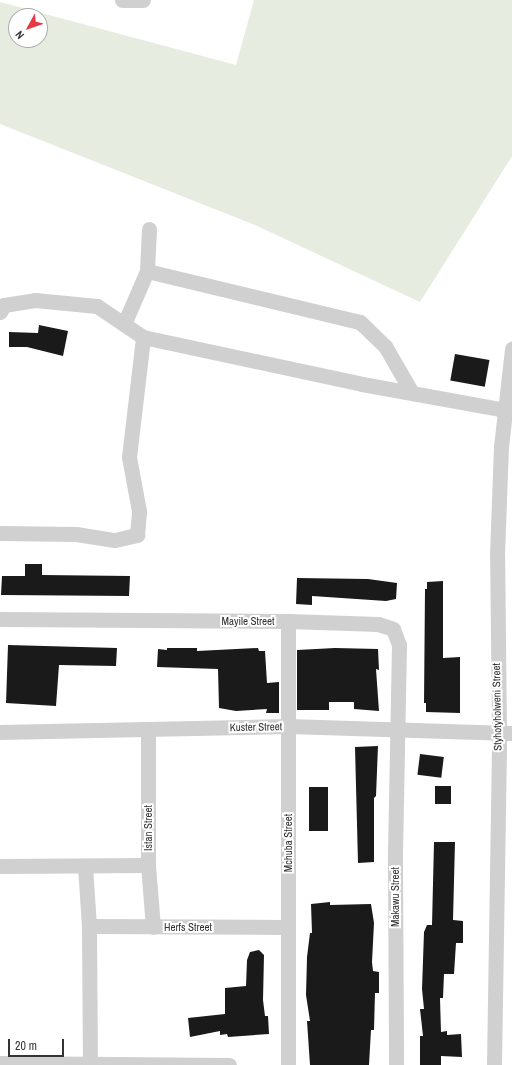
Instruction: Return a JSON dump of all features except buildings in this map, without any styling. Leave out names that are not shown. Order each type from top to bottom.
[{"type":"street","points":[[122,0],[143,0]]},
{"type":"street","points":[[124,324],[147,271],[149,229]]},
{"type":"street","points":[[147,271],[360,322],[385,346],[412,393]]},
{"type":"street","points":[[0,312],[4,305],[35,300],[97,306],[143,337],[412,393],[505,410]]},
{"type":"street","points":[[0,533],[76,534],[115,540],[137,536],[139,511],[129,457],[143,337]]},
{"type":"street","name":"Styhotyholweni Street","points":[[494,1065],[505,733],[497,556],[500,447],[512,349]]},
{"type":"street","name":"Mayile Street","points":[[0,619],[288,621],[378,624],[392,629],[399,645],[398,730]]},
{"type":"street","name":"Mchuba Street","points":[[288,621],[288,1065]]},
{"type":"street","name":"Kuster Street","points":[[0,732],[288,726],[505,733]]},
{"type":"street","name":"Istan Street","points":[[148,729],[148,865],[153,927]]},
{"type":"street","name":"Makawu Street","points":[[396,1065],[395,860],[398,730]]},
{"type":"street","points":[[0,866],[148,865]]},
{"type":"street","points":[[85,866],[89,926],[90,1064]]},
{"type":"street","name":"Herfs Street","points":[[89,926],[288,927]]},
{"type":"street","points":[[0,1063],[229,1065]]},
{"type":"shaded area","points":[[254,0],[512,0],[512,156],[420,302],[255,225],[0,124],[0,2],[22,8],[8,8],[8,48],[48,48],[48,15],[236,65]]}]
